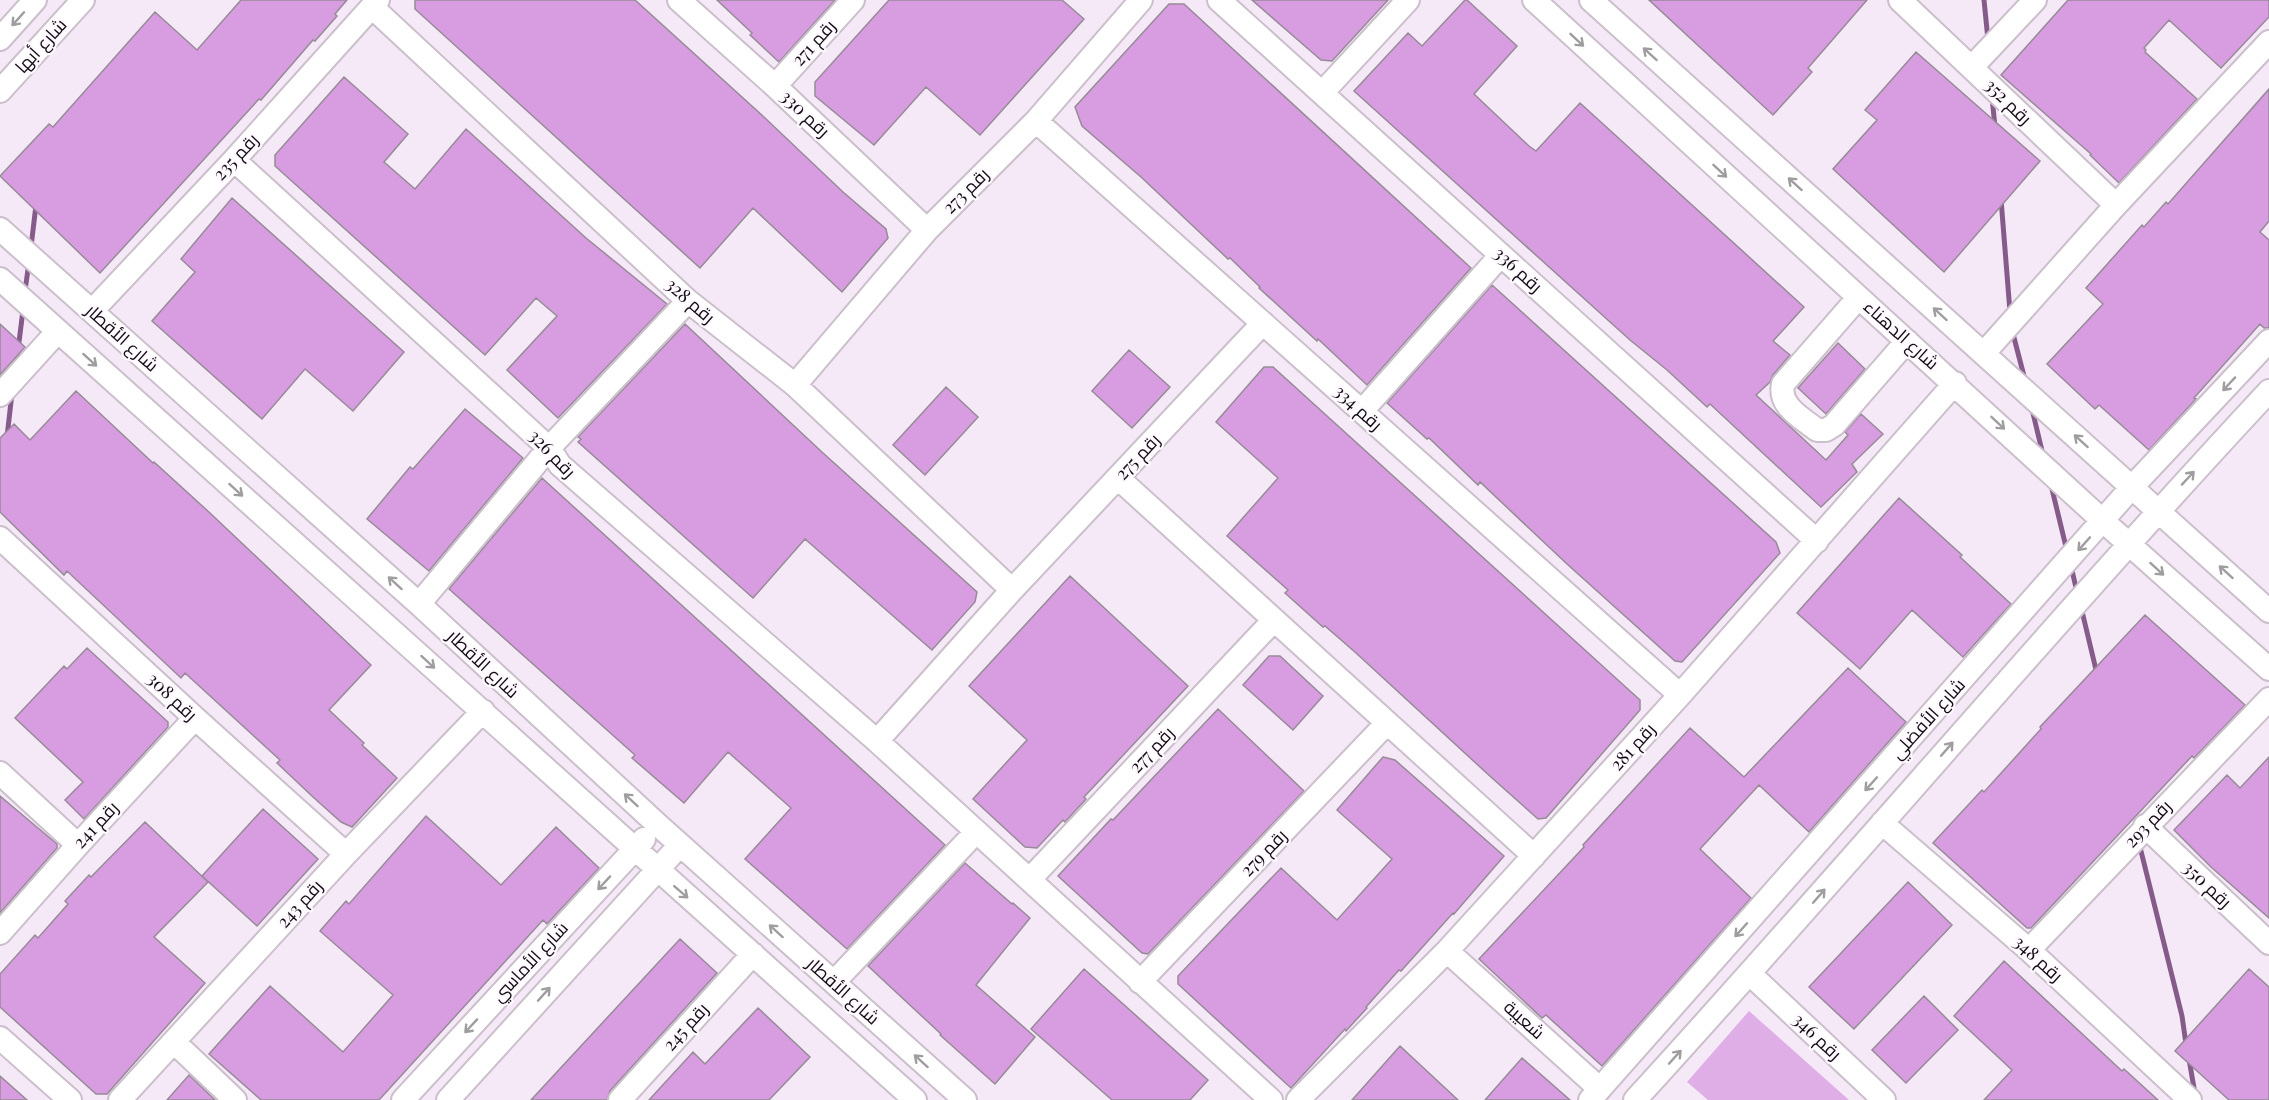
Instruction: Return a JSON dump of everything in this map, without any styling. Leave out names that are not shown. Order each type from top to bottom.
[{"type":"street","name":"شارع أبها","points":[[0,39],[35,0]]},
{"type":"street","name":"شارع أبها","points":[[0,91],[83,0]]},
{"type":"street","name":"رقم 330","points":[[680,0],[775,86],[927,230]]},
{"type":"street","name":"رقم 271","points":[[775,86],[853,0]]},
{"type":"street","name":"رقم 273","points":[[795,385],[927,230],[1036,121],[1141,0]]},
{"type":"street","name":"رقم 336","points":[[1219,0],[1816,541]]},
{"type":"street","points":[[1322,93],[1408,0]]},
{"type":"street","name":"شارع الدهناء","points":[[1534,0],[1858,298],[1955,383],[2103,521],[2269,669]]},
{"type":"street","points":[[1591,0],[2269,611]]},
{"type":"street","name":"رقم 352","points":[[1900,0],[2116,205]]},
{"type":"street","points":[[1972,67],[2035,0]]},
{"type":"street","name":"رقم 235","points":[[92,311],[234,160],[375,3]]},
{"type":"street","name":"رقم 328","points":[[375,3],[688,301],[795,385],[1012,590]]},
{"type":"street","points":[[1984,353],[2116,205],[2269,42]]},
{"type":"street","name":"رقم 334","points":[[1036,121],[1680,695]]},
{"type":"street","name":"رقم 326","points":[[234,160],[549,448],[560,465],[877,741],[1271,1100]]},
{"type":"street","name":"شارع الأقطار","points":[[0,229],[419,604],[680,845],[965,1100]]},
{"type":"street","points":[[1362,411],[1501,255]]},
{"type":"street","name":"شارع الأقطار","points":[[0,279],[483,711],[656,870],[753,954],[902,1096]]},
{"type":"street","points":[[1858,298],[1783,384],[1781,393],[1785,404],[1817,430],[1826,430],[1834,425],[1907,341]]},
{"type":"street","points":[[419,604],[549,448],[688,301]]},
{"type":"street","name":"رقم 275","points":[[877,741],[1012,590],[1263,323]]},
{"type":"street","points":[[0,395],[58,331]]},
{"type":"street","name":"شارع الأفضلي","points":[[1595,1094],[2132,487],[2269,341]]},
{"type":"street","name":"رقم 281","points":[[1298,1100],[1447,951],[1680,695],[1955,383]]},
{"type":"street","name":"شارع الأفضلي","points":[[1635,1100],[1750,974],[2158,510],[2269,391]]},
{"type":"street","points":[[1118,478],[1534,856]]},
{"type":"street","name":"رقم 308","points":[[4,550],[346,854]]},
{"type":"street","name":"رقم 277","points":[[1030,879],[1273,621]]},
{"type":"street","name":"رقم 293","points":[[2029,950],[2145,826],[2269,699]]},
{"type":"street","name":"رقم 243","points":[[120,1100],[346,854],[483,711]]},
{"type":"street","name":"رقم 241","points":[[0,933],[195,718]]},
{"type":"street","name":"رقم 279","points":[[1140,982],[1387,723]]},
{"type":"street","points":[[0,773],[78,845]]},
{"type":"street","name":"رقم 348","points":[[1882,823],[2029,950],[2190,1100]]},
{"type":"street","name":"شارع الأماسي","points":[[403,1100],[657,824]]},
{"type":"street","name":"رقم 350","points":[[2145,826],[2269,943]]},
{"type":"street","points":[[834,982],[976,832]]},
{"type":"street","name":"شارع الأماسي","points":[[454,1098],[680,845]]},
{"type":"street","name":"شعيبة","points":[[1447,951],[1595,1094]]},
{"type":"street","name":"رقم 245","points":[[620,1100],[753,954]]},
{"type":"street","name":"رقم 346","points":[[1750,974],[1884,1100]]},
{"type":"street","points":[[0,1038],[70,1100]]},
{"type":"street","points":[[174,1042],[236,1100]]},
{"type":"street","points":[[429,1071],[454,1098]]},
{"type":"shaded area","points":[[1749,1011],[1849,1100],[1708,1100],[1687,1082]]},
{"type":"building","points":[[241,0],[347,0],[335,14],[337,16],[315,41],[313,40],[261,100],[259,99],[100,273],[0,176],[49,124],[53,127],[155,12],[197,50]]},
{"type":"building","points":[[415,0],[635,0],[886,229],[888,238],[842,292],[753,208],[700,268],[415,9]]},
{"type":"building","points":[[717,0],[835,0],[779,62]]},
{"type":"building","points":[[889,0],[1062,0],[1084,19],[980,135],[926,87],[874,145],[815,96],[815,82]]},
{"type":"building","points":[[1252,0],[1388,0],[1332,61],[1321,60]]},
{"type":"building","points":[[1465,0],[1517,46],[1474,94],[1529,146],[1536,151],[1580,103],[1804,307],[1773,341],[1790,355],[1770,382],[1756,395],[1826,460],[1848,435],[1845,432],[1861,414],[1883,434],[1852,464],[1857,472],[1821,507],[1710,404],[1707,407],[1630,340],[1354,91],[1408,33],[1422,46]]},
{"type":"building","points":[[1649,0],[1867,0],[1808,68],[1812,72],[1773,115]]},
{"type":"building","points":[[2068,0],[2269,0],[2269,17],[2221,68],[2169,20],[2144,48],[2145,52],[2197,99],[2119,183],[2091,154],[2001,75]]},
{"type":"building","points":[[1169,4],[1184,4],[1471,268],[1367,385],[1141,177],[1082,126],[1075,107]]},
{"type":"building","points":[[1916,52],[2040,161],[1944,272],[1833,169],[1877,120],[1865,110]]},
{"type":"building","points":[[344,77],[408,134],[384,162],[415,189],[466,129],[586,238],[667,304],[558,418],[507,370],[557,316],[536,298],[485,355],[275,166],[275,155]]},
{"type":"building","points":[[2269,89],[2269,221],[2260,232],[2269,240],[2269,328],[2264,328],[2260,324],[2149,450],[2099,405],[2095,409],[2047,364],[2103,304],[2086,288],[2142,225],[2144,227],[2166,202],[2168,204]]},
{"type":"building","points":[[232,198],[404,352],[353,411],[305,369],[262,419],[152,321],[195,272],[181,259]]},
{"type":"building","points":[[1492,285],[1776,542],[1780,553],[1682,662],[1675,661],[1480,482],[1478,485],[1429,438],[1427,439],[1387,403]]},
{"type":"building","points":[[0,324],[25,347],[0,375]]},
{"type":"building","points":[[685,324],[977,592],[975,602],[932,650],[805,539],[753,598],[578,442],[581,439],[578,437]]},
{"type":"building","points":[[1838,343],[1865,369],[1826,414],[1798,388]]},
{"type":"building","points":[[1129,350],[1170,387],[1132,428],[1092,391]]},
{"type":"building","points":[[1264,367],[1273,367],[1640,700],[1640,710],[1546,818],[1538,819],[1356,653],[1285,593],[1288,590],[1227,536],[1278,478],[1216,422]]},
{"type":"building","points":[[946,387],[978,417],[925,475],[893,445]]},
{"type":"building","points":[[76,391],[210,513],[371,665],[329,710],[397,778],[352,827],[341,822],[313,797],[277,763],[280,760],[185,673],[181,678],[67,571],[64,575],[0,512],[0,438],[14,424],[30,440]]},
{"type":"building","points":[[465,409],[523,458],[429,571],[367,519],[410,467],[413,469]]},
{"type":"building","points":[[542,478],[945,845],[847,949],[745,859],[791,808],[728,752],[684,803],[632,758],[635,755],[449,589]]},
{"type":"building","points":[[1899,498],[1962,555],[1960,557],[2011,604],[1963,657],[1912,610],[1860,669],[1797,613]]},
{"type":"building","points":[[1070,576],[1188,686],[1084,797],[1086,799],[1065,822],[1063,820],[1037,848],[1025,847],[973,799],[1027,740],[969,686]]},
{"type":"building","points":[[2145,615],[2245,705],[2194,758],[2192,756],[2031,928],[2027,928],[1933,843],[1982,790],[1984,792],[2041,729],[2040,727]]},
{"type":"building","points":[[87,648],[168,722],[168,727],[84,819],[65,800],[83,782],[15,718],[64,666],[67,669]]},
{"type":"building","points":[[1269,656],[1280,656],[1323,696],[1293,730],[1243,685]]},
{"type":"building","points":[[1848,668],[1906,722],[1809,832],[1759,785],[1700,849],[1751,898],[1602,1066],[1546,1015],[1542,1018],[1479,959],[1584,847],[1583,845],[1690,728],[1744,777]]},
{"type":"building","points":[[1218,709],[1304,791],[1148,954],[1142,953],[1058,876]]},
{"type":"building","points":[[1383,757],[1395,760],[1504,856],[1454,914],[1401,971],[1399,970],[1346,1031],[1345,1029],[1291,1088],[1178,984],[1178,976],[1281,868],[1337,920],[1392,859],[1337,810]]},
{"type":"building","points":[[2269,757],[2269,918],[2211,867],[2174,830],[2227,775],[2240,788]]},
{"type":"building","points":[[0,796],[57,844],[57,848],[0,913]]},
{"type":"building","points":[[263,809],[318,859],[257,926],[202,876]]},
{"type":"building","points":[[426,816],[501,885],[556,827],[599,868],[547,924],[543,920],[379,1100],[261,1100],[209,1054],[270,986],[343,1052],[393,995],[320,931],[346,901],[349,904]]},
{"type":"building","points":[[145,822],[208,882],[154,937],[205,983],[107,1094],[96,1094],[0,1007],[0,974],[35,935],[38,938],[68,904],[65,901],[89,875],[91,877]]},
{"type":"building","points":[[965,863],[1030,918],[976,985],[1035,1037],[995,1084],[868,966]]},
{"type":"building","points":[[1908,882],[1952,925],[1854,1029],[1809,987]]},
{"type":"building","points":[[680,939],[717,973],[610,1091],[607,1100],[531,1100]]},
{"type":"building","points":[[2004,961],[2122,1071],[2124,1069],[2158,1100],[1984,1100],[2012,1070],[1954,1016]]},
{"type":"building","points":[[1084,969],[1208,1080],[1190,1100],[1112,1100],[1031,1029]]},
{"type":"building","points":[[2249,969],[2269,987],[2269,1100],[2229,1100],[2175,1051]]},
{"type":"building","points":[[1924,996],[1958,1030],[1906,1083],[1872,1050]]},
{"type":"building","points":[[758,1008],[810,1057],[769,1100],[649,1100],[693,1052],[705,1064]]},
{"type":"building","points":[[1400,1046],[1458,1100],[1352,1100]]},
{"type":"building","points":[[1522,1058],[1570,1100],[1485,1100]]},
{"type":"building","points":[[189,1075],[215,1100],[167,1100]]},
{"type":"building","points":[[0,1076],[27,1100],[0,1100]]},
{"type":"waterway","points":[[1984,0],[1988,40]]},
{"type":"waterway","points":[[1992,97],[1995,127]]},
{"type":"waterway","points":[[2001,199],[2010,312]]},
{"type":"waterway","points":[[31,247],[36,205]]},
{"type":"waterway","points":[[25,291],[29,262]]},
{"type":"waterway","points":[[16,366],[23,310]]},
{"type":"waterway","points":[[2012,330],[2025,380]]},
{"type":"waterway","points":[[7,437],[12,393]]},
{"type":"waterway","points":[[2032,409],[2043,455]]},
{"type":"waterway","points":[[2051,485],[2067,551]]},
{"type":"waterway","points":[[2071,566],[2077,592]]},
{"type":"waterway","points":[[2081,607],[2097,674]]},
{"type":"waterway","points":[[2139,843],[2182,1016],[2186,1044]]},
{"type":"waterway","points":[[2189,1059],[2195,1094]]}]
